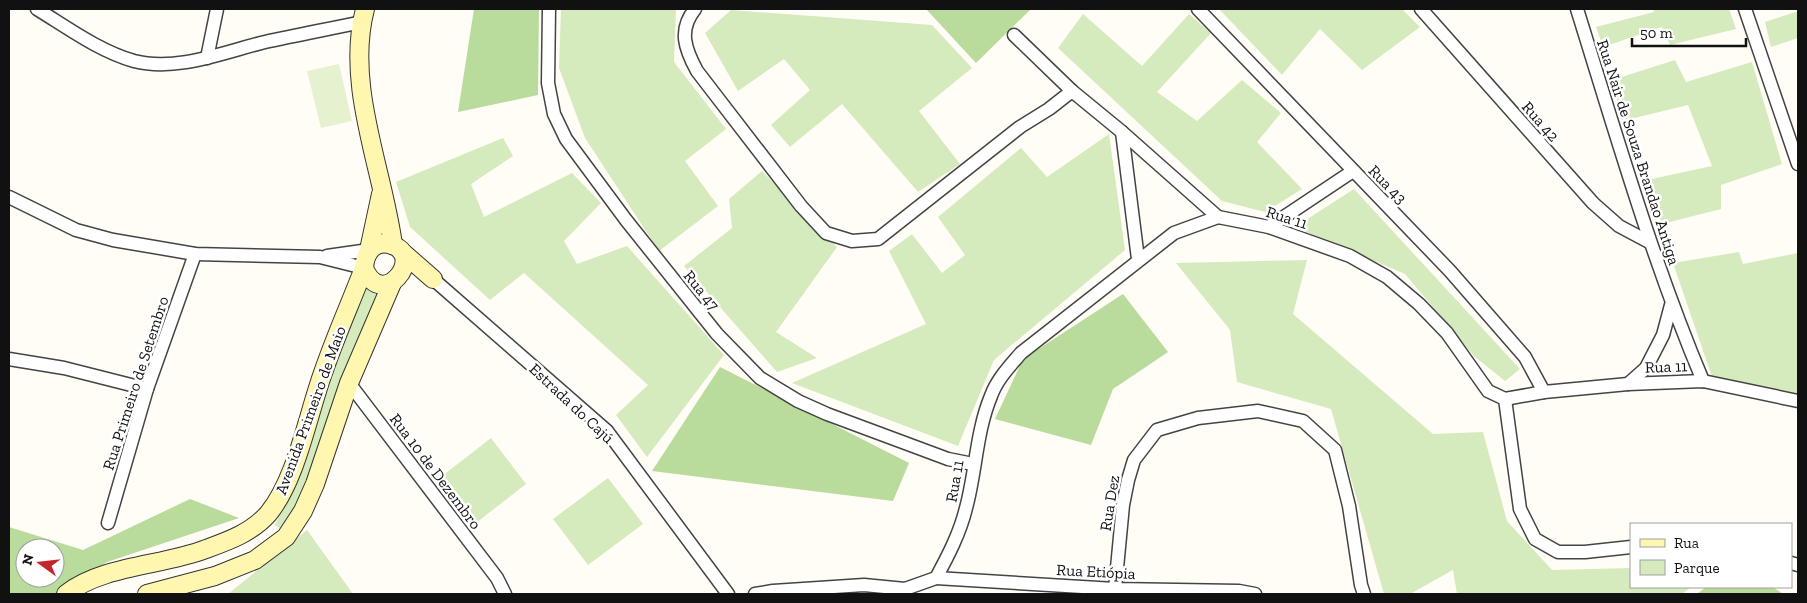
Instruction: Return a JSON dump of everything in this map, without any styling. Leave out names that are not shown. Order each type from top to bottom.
[{"type":"main road","points":[[363,15],[358,59],[360,87],[397,248],[405,262],[397,278]]},
{"type":"main road","points":[[382,189],[369,250],[364,258],[364,268],[372,280],[378,283],[397,278],[433,279]]},
{"type":"main road","points":[[369,250],[381,243],[397,248]]},
{"type":"main road","name":"Estrada do Cajú","points":[[397,248],[433,279]]},
{"type":"main road","name":"Avenida Primeiro de Maio","points":[[66,594],[74,588],[101,578],[203,551],[244,534],[267,514],[280,495],[296,456],[324,371],[364,268]]},
{"type":"main road","name":"Avenida Primeiro de Maio","points":[[147,594],[215,576],[255,560],[286,538],[303,511],[315,484],[349,383],[397,278]]},
{"type":"street","points":[[37,9],[108,51],[136,61],[165,63],[208,58],[363,15]]},
{"type":"street","points":[[208,58],[217,9]]},
{"type":"street","name":"Rua 47","points":[[549,9],[548,83],[554,114],[566,139],[626,220],[717,334],[760,378],[798,400],[827,414],[948,459],[973,464]]},
{"type":"street","points":[[695,9],[687,18],[685,34],[687,52],[697,71],[801,206],[826,233],[852,241],[878,240],[1020,127],[1049,109],[1072,91]]},
{"type":"street","name":"Rua 43","points":[[1198,9],[1450,271],[1519,350],[1544,392]]},
{"type":"street","name":"Rua 42","points":[[1421,9],[1593,203],[1619,226],[1649,242]]},
{"type":"street","name":"Rua Nair de Souza Brandao Antiga","points":[[1577,9],[1649,242],[1671,305],[1703,381]]},
{"type":"street","points":[[1745,9],[1798,164]]},
{"type":"street","points":[[1014,35],[1072,91],[1122,132],[1218,217]]},
{"type":"street","points":[[1122,132],[1138,260]]},
{"type":"street","points":[[1269,227],[1353,171]]},
{"type":"street","points":[[9,196],[76,230],[113,240],[195,254],[320,257],[369,250]]},
{"type":"street","name":"Rua 11","points":[[936,578],[953,544],[966,508],[973,464],[990,396],[1004,373],[1021,353],[1174,233],[1218,217],[1269,227],[1350,256],[1387,277],[1419,304],[1447,334],[1488,391],[1505,399],[1544,392],[1628,384],[1703,381],[1798,401]]},
{"type":"street","name":"Rua Primeiro de Setembro","points":[[108,523],[147,390],[195,254]]},
{"type":"street","points":[[320,257],[364,268]]},
{"type":"street","name":"Estrada do Cajú","points":[[433,279],[607,431],[728,594]]},
{"type":"street","points":[[1628,384],[1646,368],[1663,335],[1671,305]]},
{"type":"street","points":[[9,359],[64,368],[147,390]]},
{"type":"street","name":"Rua 10 de Dezembro","points":[[349,383],[497,578],[505,594]]},
{"type":"street","points":[[1505,399],[1520,509],[1535,539],[1558,552],[1585,552],[1630,547]]},
{"type":"street","name":"Rua Dez","points":[[1115,589],[1123,505],[1128,480],[1134,460],[1157,430],[1198,418],[1258,411],[1303,421],[1335,450],[1349,506],[1364,594]]},
{"type":"street","points":[[755,594],[773,591],[864,585],[906,592],[936,578]]},
{"type":"street","name":"Rua Etiópia","points":[[936,578],[1115,589],[1238,591],[1255,594]]},
{"type":"green space","points":[[474,9],[539,9],[538,95],[458,112]]},
{"type":"green space","points":[[561,9],[676,9],[674,62],[726,129],[685,161],[718,206],[659,251],[585,138],[559,68]]},
{"type":"green space","points":[[926,9],[1031,9],[976,63]]},
{"type":"green space","points":[[1219,9],[1402,9],[1420,27],[1362,70],[1320,29],[1282,75]]},
{"type":"green space","points":[[1653,9],[1729,9],[1736,29],[1670,45],[1662,27],[1603,47],[1596,27],[1654,12]]},
{"type":"green space","points":[[731,10],[932,25],[972,68],[919,111],[960,164],[918,192],[842,104],[790,147],[771,125],[810,90],[784,59],[738,91],[705,33]]},
{"type":"green space","points":[[1798,11],[1798,38],[1771,47],[1765,22]]},
{"type":"green space","points":[[1083,14],[1142,66],[1189,14],[1211,33],[1157,92],[1197,121],[1242,80],[1281,113],[1257,142],[1302,189],[1265,212],[1222,201],[1058,48]]},
{"type":"green space","points":[[1675,60],[1686,82],[1752,62],[1782,164],[1721,185],[1721,209],[1662,224],[1647,180],[1712,166],[1688,105],[1622,121],[1612,80]]},
{"type":"green space","points":[[339,64],[352,121],[321,128],[307,71]]},
{"type":"green space","points":[[1109,134],[1125,250],[994,360],[958,446],[792,383],[926,324],[889,251],[912,234],[942,273],[965,255],[938,217],[1021,148],[1047,177]]},
{"type":"green space","points":[[503,138],[513,156],[471,184],[484,217],[572,173],[601,203],[564,241],[577,264],[627,246],[724,355],[647,457],[616,415],[648,385],[524,273],[490,300],[410,227],[396,182]]},
{"type":"green space","points":[[762,171],[837,247],[776,332],[817,358],[777,372],[684,266],[732,228],[729,199]]},
{"type":"green space","points":[[1354,189],[1520,369],[1505,381],[1474,356],[1405,274],[1295,227]]},
{"type":"green space","points":[[1739,252],[1743,264],[1798,253],[1798,395],[1712,377],[1673,263]]},
{"type":"green space","points":[[1307,260],[1293,314],[1433,434],[1483,432],[1507,521],[1552,570],[1630,568],[1630,588],[1690,588],[1682,594],[1457,594],[1453,570],[1410,594],[1384,594],[1331,409],[1237,382],[1230,330],[1176,263]]},
{"type":"green space","points":[[362,286],[379,294],[307,494],[284,531],[275,525],[303,465]]},
{"type":"green space","points":[[1123,294],[1168,352],[1113,389],[1091,445],[995,419],[1023,359]]},
{"type":"green space","points":[[720,367],[909,463],[893,501],[652,471]]},
{"type":"green space","points":[[491,438],[526,484],[472,526],[437,480]]},
{"type":"green space","points":[[608,478],[643,524],[588,565],[553,519]]},
{"type":"green space","points":[[190,499],[239,518],[107,562],[65,588],[65,544],[83,550]]},
{"type":"green space","points":[[9,527],[44,538],[15,538],[15,588],[65,588],[55,594],[9,594]]},
{"type":"green space","points":[[307,530],[353,594],[228,594]]},
{"type":"green space","points":[[1705,588],[1774,588],[1783,594],[1697,594]]}]
